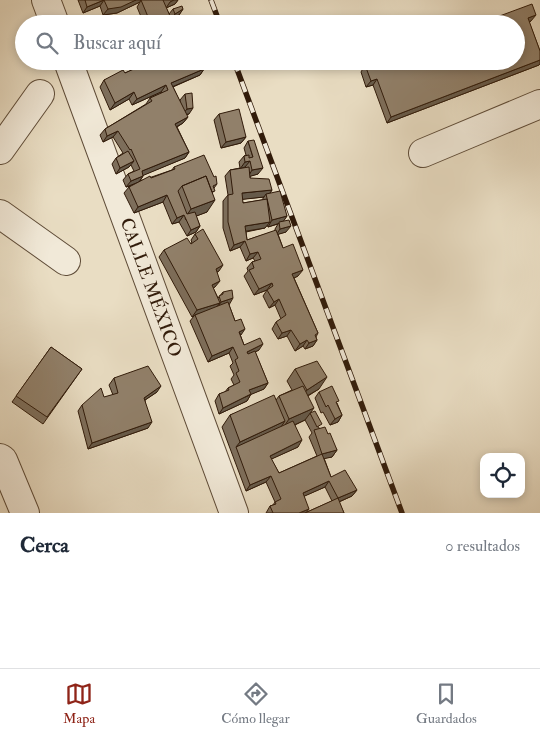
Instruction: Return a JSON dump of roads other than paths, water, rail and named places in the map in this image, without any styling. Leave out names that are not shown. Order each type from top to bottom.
[{"type":"street","points":[[46,0],[52,15]]},
{"type":"street","name":"CALLE MÉXICO","points":[[71,70],[234,513]]},
{"type":"street","points":[[0,150],[40,94]]},
{"type":"street","points":[[423,153],[540,104]]},
{"type":"street","points":[[0,214],[66,261]]},
{"type":"street","points":[[0,458],[3,460],[25,513]]},
{"type":"railway","points":[[211,0],[217,15]]},
{"type":"railway","points":[[237,70],[402,513]]}]
